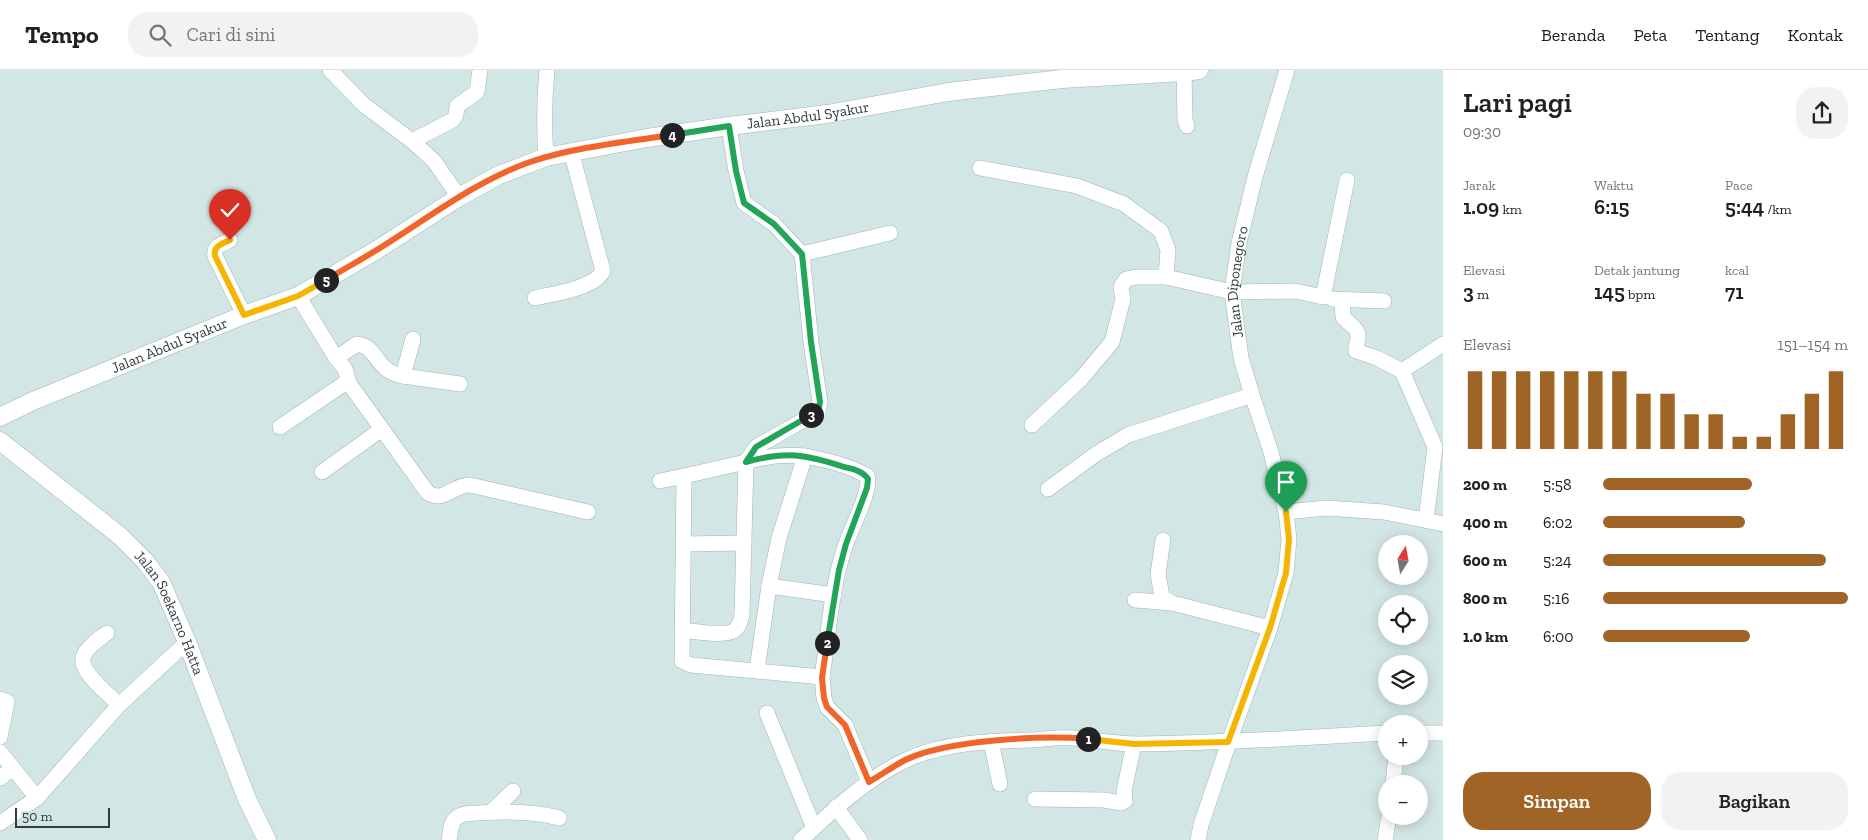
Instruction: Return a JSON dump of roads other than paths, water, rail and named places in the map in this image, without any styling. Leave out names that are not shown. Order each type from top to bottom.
[{"type":"street","points":[[330,70],[364,105],[412,141],[434,161],[459,197]]},
{"type":"street","points":[[412,141],[453,120],[456,115],[457,106],[477,92],[480,70]]},
{"type":"street","points":[[546,157],[544,107],[547,70]]},
{"type":"street","name":"Jalan Diponegoro","points":[[1198,840],[1201,825],[1228,742],[1270,628],[1286,573],[1289,539],[1286,512],[1271,452],[1241,358],[1232,292],[1238,243],[1255,177],[1287,70]]},
{"type":"street","points":[[1187,126],[1184,116],[1192,71]]},
{"type":"street","name":"Jalan Abdul Syakur","points":[[0,417],[33,401],[244,315],[298,296],[375,251],[459,197],[499,175],[546,157],[571,151],[729,126],[827,114],[948,92],[1061,75],[1192,71]]},
{"type":"street","points":[[682,630],[727,634],[736,629],[742,614],[746,462],[756,447],[818,412],[820,406],[802,254],[774,224],[744,203],[736,171],[729,126]]},
{"type":"street","points":[[535,298],[573,290],[600,276],[603,271],[571,151]]},
{"type":"street","points":[[980,168],[1077,186],[1124,204],[1161,231],[1168,250],[1166,277]]},
{"type":"street","points":[[1323,297],[1347,180]]},
{"type":"street","points":[[802,254],[890,233]]},
{"type":"street","points":[[230,240],[216,247],[214,251],[244,315]]},
{"type":"street","points":[[1032,425],[1081,379],[1112,342],[1123,299],[1121,287],[1126,279],[1166,277],[1232,292],[1288,290],[1342,301],[1384,302]]},
{"type":"street","points":[[298,296],[336,358],[345,369],[348,381],[431,495],[442,496],[460,486],[470,485],[588,512]]},
{"type":"street","points":[[1342,301],[1343,317],[1357,331],[1356,351],[1377,358],[1402,371],[1439,445],[1426,520]]},
{"type":"street","points":[[403,376],[414,339]]},
{"type":"street","points":[[336,358],[357,344],[361,344],[371,351],[384,369],[390,373],[460,384]]},
{"type":"street","points":[[1402,371],[1443,344]]},
{"type":"street","points":[[280,427],[348,381]]},
{"type":"street","points":[[1048,489],[1096,454],[1128,435],[1252,395]]},
{"type":"street","points":[[322,472],[382,429]]},
{"type":"street","name":"Jalan Soekarno Hatta","points":[[0,441],[120,536],[144,560],[161,582],[187,642],[247,799],[267,840]]},
{"type":"street","points":[[660,482],[771,455],[789,454],[822,459],[860,472],[868,479],[867,488],[846,544],[834,595],[822,678],[827,707],[834,714],[865,785]]},
{"type":"street","points":[[757,670],[769,586],[779,538],[805,456]]},
{"type":"street","points":[[684,476],[681,657],[684,662],[822,678]]},
{"type":"street","points":[[1286,512],[1326,508],[1384,512],[1443,524]]},
{"type":"street","points":[[1163,540],[1158,574],[1162,597],[1172,603]]},
{"type":"street","points":[[683,544],[744,543]]},
{"type":"street","points":[[769,586],[834,595]]},
{"type":"street","points":[[1136,600],[1172,603],[1270,628]]},
{"type":"street","points":[[107,633],[84,655],[83,665],[94,680],[119,705]]},
{"type":"street","points":[[0,824],[37,798],[119,705],[187,642]]},
{"type":"street","points":[[0,699],[7,702],[0,737]]},
{"type":"street","points":[[767,713],[814,828]]},
{"type":"street","points":[[801,840],[836,807],[865,785],[905,760],[927,752],[991,741],[1071,738],[1134,744],[1228,742],[1378,733]]},
{"type":"street","points":[[1428,733],[1443,733]]},
{"type":"street","points":[[991,741],[1000,784]]},
{"type":"street","points":[[1035,799],[1104,800],[1121,803],[1125,801],[1124,791],[1134,744]]},
{"type":"street","points":[[0,752],[37,798]]},
{"type":"street","points":[[0,778],[13,768]]},
{"type":"street","points":[[491,812],[513,792]]},
{"type":"street","points":[[836,807],[860,840]]},
{"type":"street","points":[[449,840],[452,825],[458,816],[491,812],[535,812],[559,818]]},
{"type":"street","points":[[1385,840],[1387,825]]}]
